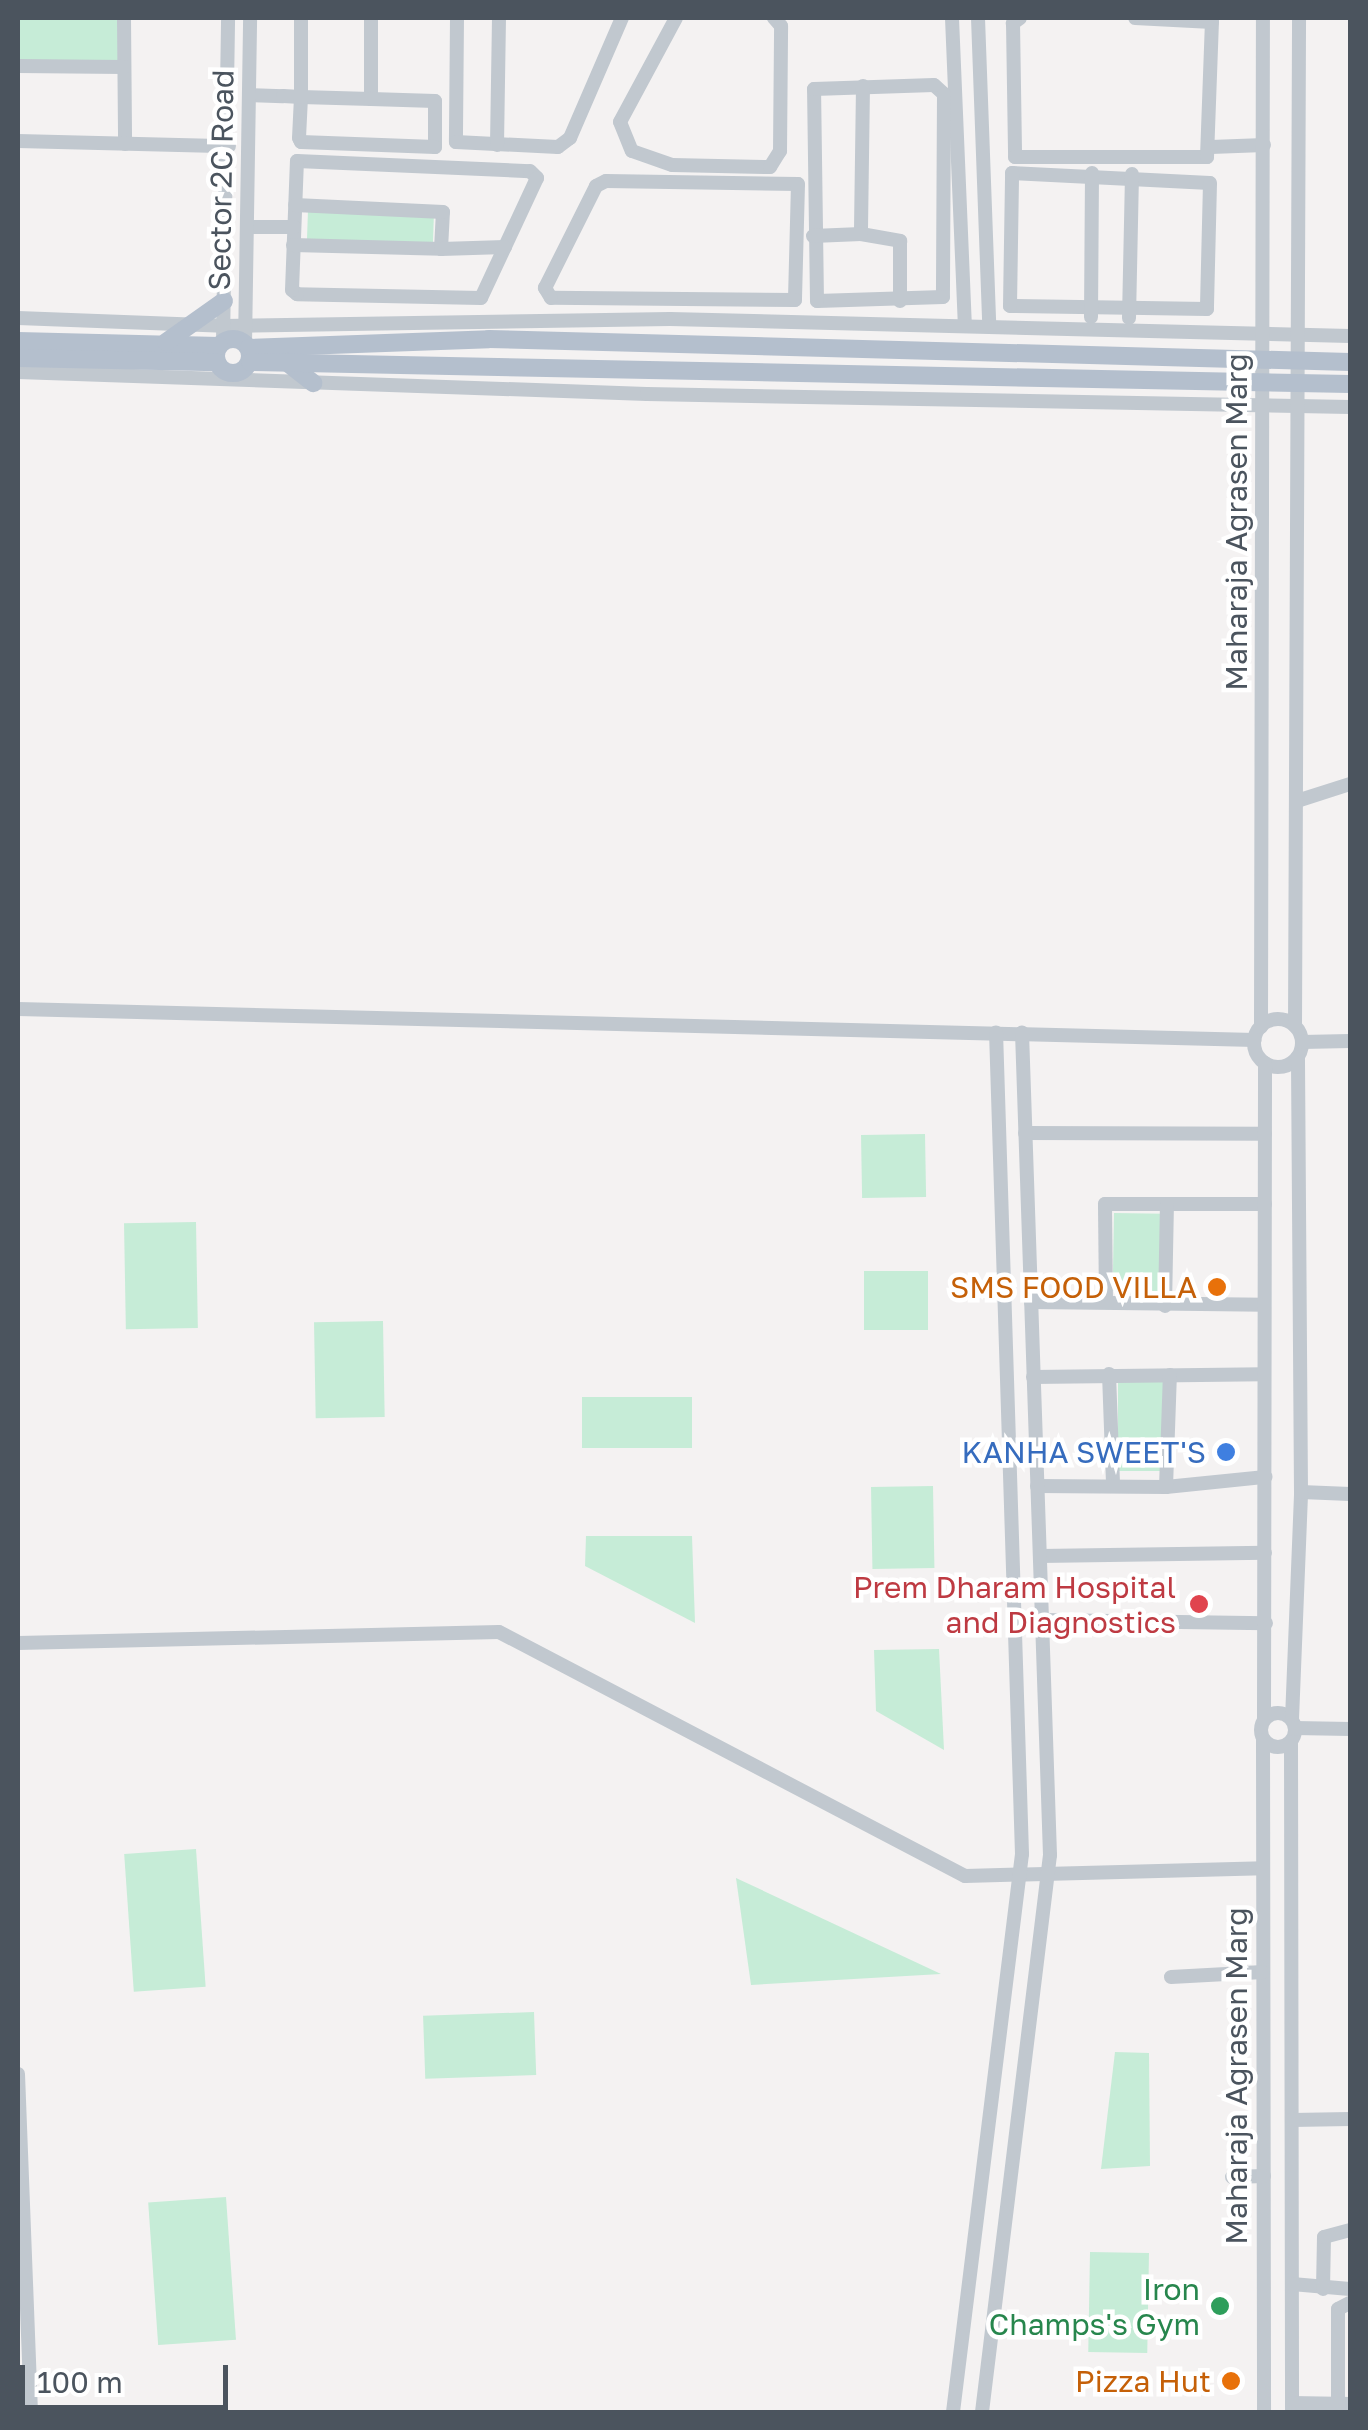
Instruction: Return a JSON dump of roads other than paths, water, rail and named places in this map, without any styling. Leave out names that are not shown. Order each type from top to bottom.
[{"type":"main road","points":[[166,343],[200,324],[224,301]]},
{"type":"main road","points":[[18,340],[248,345],[489,339],[1350,362]]},
{"type":"main road","points":[[220,344],[232,373],[248,345]]},
{"type":"main road","points":[[18,358],[220,344]]},
{"type":"main road","points":[[248,345],[285,362],[313,383]]},
{"type":"main road","points":[[285,362],[1350,384]]},
{"type":"street","points":[[124,18],[125,144]]},
{"type":"street","name":"Sector 2C Road","points":[[220,344],[229,146],[228,18]]},
{"type":"street","name":"Sector 2C Road","points":[[248,345],[250,18]]},
{"type":"street","points":[[250,95],[301,97],[372,99],[438,103],[436,146],[306,146],[299,138],[301,97],[301,18]]},
{"type":"street","points":[[371,18],[372,99]]},
{"type":"street","points":[[457,18],[455,140],[497,145],[563,145],[622,18]]},
{"type":"street","points":[[497,145],[499,18]]},
{"type":"street","points":[[676,18],[620,122],[632,151],[672,165],[770,167],[780,151],[781,26],[774,18]]},
{"type":"street","points":[[952,18],[964,323]]},
{"type":"street","points":[[978,18],[990,325]]},
{"type":"street","points":[[1020,18],[1013,23],[1015,156],[1208,157],[1212,22],[1136,18]]},
{"type":"street","name":"Maharaja Agrasen Marg","points":[[1258,1034],[1264,18]]},
{"type":"street","points":[[1299,18],[1300,800],[1295,1026],[1300,1049]]},
{"type":"street","points":[[18,66],[124,67]]},
{"type":"street","points":[[934,85],[944,94],[944,294],[938,301],[822,301],[813,297],[814,236],[814,89],[934,85]]},
{"type":"street","points":[[861,234],[863,86]]},
{"type":"street","points":[[18,141],[229,146]]},
{"type":"street","points":[[1211,147],[1264,145]]},
{"type":"street","points":[[299,160],[534,172],[505,247],[476,299],[294,294],[294,227],[299,160]]},
{"type":"street","points":[[1091,317],[1010,306],[1012,172],[1132,174],[1210,183],[1207,309],[1128,318]]},
{"type":"street","points":[[1091,317],[1092,172]]},
{"type":"street","points":[[1128,318],[1132,174]]},
{"type":"street","points":[[798,184],[794,302],[669,300],[546,295],[596,186],[798,184]]},
{"type":"street","points":[[295,206],[438,207],[441,249]]},
{"type":"street","points":[[251,226],[294,227]]},
{"type":"street","points":[[814,236],[861,234],[900,241],[900,301]]},
{"type":"street","points":[[293,245],[505,247]]},
{"type":"street","points":[[669,300],[670,318]]},
{"type":"street","points":[[822,301],[823,322]]},
{"type":"street","points":[[248,345],[670,318],[990,325],[1091,317],[1350,336]]},
{"type":"street","points":[[18,318],[200,324],[220,344]]},
{"type":"street","points":[[18,372],[313,383],[1350,406]]},
{"type":"street","points":[[1300,800],[1350,784]]},
{"type":"street","points":[[18,1009],[996,1032],[1258,1034],[1282,1020],[1295,1026]]},
{"type":"street","points":[[953,2412],[1019,1876],[996,1032]]},
{"type":"street","points":[[982,2412],[1047,1874],[1022,1032]]},
{"type":"street","points":[[1258,1034],[1266,1063],[1285,1066],[1300,1049],[1350,1041]]},
{"type":"street","name":"Maharaja Agrasen Marg","points":[[1292,2408],[1292,1730],[1301,1492],[1300,1049]]},
{"type":"street","name":"Maharaja Agrasen Marg","points":[[1264,2412],[1266,1063]]},
{"type":"street","points":[[1025,1132],[1265,1134]]},
{"type":"street","points":[[1106,1302],[1102,1206],[1265,1204]]},
{"type":"street","points":[[1165,1306],[1167,1205]]},
{"type":"street","points":[[1031,1302],[1264,1304]]},
{"type":"street","points":[[1109,1374],[1113,1484]]},
{"type":"street","points":[[1033,1377],[1264,1374]]},
{"type":"street","points":[[1166,1487],[1170,1375]]},
{"type":"street","points":[[1037,1486],[1166,1487],[1266,1477]]},
{"type":"street","points":[[1301,1492],[1350,1494]]},
{"type":"street","points":[[1040,1556],[1266,1553]]},
{"type":"street","points":[[1042,1620],[1266,1622]]},
{"type":"street","points":[[18,1643],[499,1632],[946,1868],[983,1878],[1263,1868]]},
{"type":"street","points":[[1264,1719],[1276,1713],[1292,1730]]},
{"type":"street","points":[[1263,1740],[1276,1748],[1292,1730],[1350,1728]]},
{"type":"street","points":[[1172,1977],[1263,1972]]},
{"type":"street","points":[[18,2074],[31,2412]]},
{"type":"street","points":[[1292,2120],[1350,2120]]},
{"type":"street","points":[[983,2172],[1011,2176]]},
{"type":"street","points":[[1232,2177],[1264,2176]]},
{"type":"street","points":[[1323,2288],[1324,2237],[1350,2230]]},
{"type":"street","points":[[1292,2284],[1350,2289]]},
{"type":"street","points":[[1292,2408],[1344,2404],[1338,2310],[1350,2303]]},
{"type":"place","name":"SMS FOOD VILLA","points":[[1217,1287]]},
{"type":"place","name":"KANHA SWEET'S","points":[[1226,1452]]},
{"type":"place","name":"Prem Dharam Hospital and Diagnostics","points":[[1199,1604]]},
{"type":"place","name":"Iron Champs's Gym","points":[[1220,2306]]},
{"type":"place","name":"Pizza Hut","points":[[1231,2381]]}]
